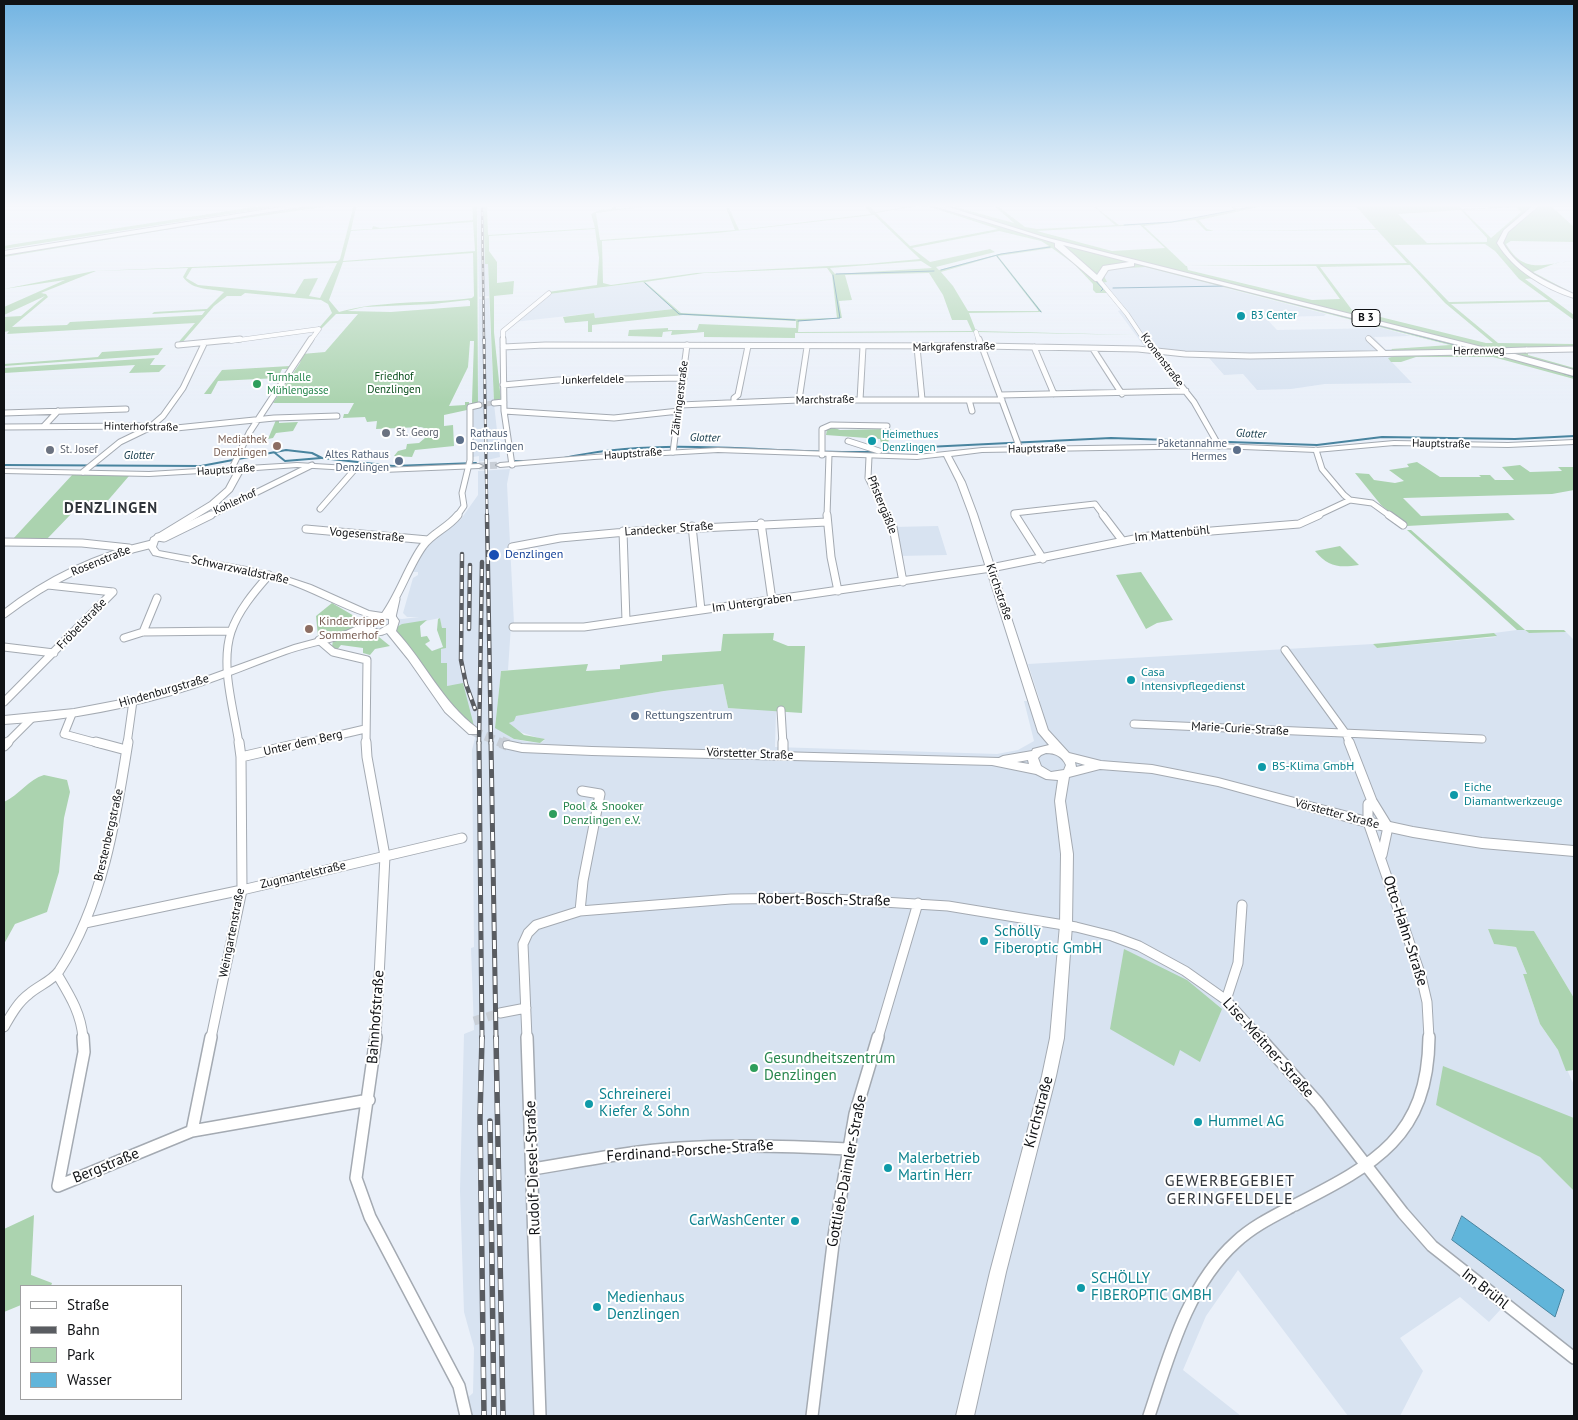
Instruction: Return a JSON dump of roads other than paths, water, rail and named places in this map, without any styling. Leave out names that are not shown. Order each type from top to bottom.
[{"type":"highway","points":[[1089,270],[1098,279],[1103,270]]},
{"type":"highway","name":"B 3","points":[[1167,270],[1490,350]]},
{"type":"highway","name":"B 3","points":[[1174,270],[1241,288]]},
{"type":"highway","points":[[1504,354],[1574,373]]},
{"type":"main road","points":[[1528,270],[1574,296]]},
{"type":"main road","name":"Hauptstraße","points":[[500,465],[512,462],[674,448],[824,452],[869,457],[929,457],[1018,445],[1217,443],[1316,450],[1394,443],[1508,445],[1574,442]]},
{"type":"main road","name":"Kirchstraße","points":[[948,455],[964,491],[991,568],[1043,732],[1064,754]]},
{"type":"main road","name":"Hauptstraße","points":[[4,471],[88,467],[149,474],[312,465],[355,469],[469,464],[479,466]]},
{"type":"main road","name":"Rosenstraße","points":[[155,540],[213,504],[229,489],[240,469]]},
{"type":"main road","name":"Schwarzwaldstraße","points":[[155,540],[156,553],[269,575],[318,591],[358,611],[384,616]]},
{"type":"main road","name":"Schwarzwaldstraße","points":[[358,611],[371,628]]},
{"type":"main road","points":[[319,640],[354,637],[371,628],[384,616],[394,622],[390,632],[408,652],[450,711],[473,730]]},
{"type":"main road","points":[[371,628],[391,628]]},
{"type":"main road","points":[[371,628],[408,652]]},
{"type":"main road","name":"Hindenburgstraße","points":[[4,720],[72,714],[133,701],[191,685],[319,640]]},
{"type":"main road","name":"Kirchstraße","points":[[1037,752],[1043,732]]},
{"type":"main road","name":"Vörstetter Straße","points":[[508,745],[522,748],[574,751],[992,761],[1040,772]]},
{"type":"main road","points":[[1051,748],[1064,754],[1071,765],[1066,774],[1051,777],[1040,772],[1033,762],[1037,752],[1051,748]]},
{"type":"main road","name":"Vörstetter Straße","points":[[992,761],[1037,752]]},
{"type":"main road","name":"Vörstetter Straße","points":[[1064,754],[1101,764],[1175,773],[1388,827],[1482,843],[1574,850]]},
{"type":"main road","name":"Vörstetter Straße","points":[[1066,774],[1101,764]]},
{"type":"main road","name":"Kirchstraße","points":[[965,1416],[998,1272],[1049,1076],[1058,1023],[1066,926],[1067,854],[1060,801],[1049,779],[1040,772]]},
{"type":"main road","name":"Kirchstraße","points":[[1060,801],[1066,774]]},
{"type":"street","name":"Kronenstraße","points":[[1098,279],[1127,314],[1152,351],[1186,392],[1217,443]]},
{"type":"street","points":[[512,462],[504,412],[504,328],[549,293]]},
{"type":"street","points":[[178,345],[204,344],[319,329],[304,348],[279,390],[257,420],[231,470]]},
{"type":"street","points":[[976,332],[1018,445]]},
{"type":"street","points":[[1368,338],[1384,353]]},
{"type":"street","points":[[88,467],[120,442],[149,428],[163,416],[178,396],[204,344]]},
{"type":"street","name":"Markgrafenstraße","points":[[503,347],[546,345],[982,346],[1250,356],[1384,353]]},
{"type":"street","name":"Zähringerstraße","points":[[674,448],[687,345]]},
{"type":"street","points":[[734,402],[734,398],[738,395],[748,346]]},
{"type":"street","points":[[799,400],[807,347]]},
{"type":"street","points":[[860,400],[863,347]]},
{"type":"street","points":[[917,347],[922,399]]},
{"type":"street","points":[[1034,347],[1054,394]]},
{"type":"street","points":[[1093,349],[1122,394]]},
{"type":"street","name":"Herrenweg","points":[[1384,353],[1574,349]]},
{"type":"street","name":"Junkerfeldele","points":[[503,385],[558,380],[684,378]]},
{"type":"street","name":"Marchstraße","points":[[504,412],[612,419],[646,418],[680,408],[734,402],[969,400],[1054,394],[1186,392]]},
{"type":"street","points":[[969,400],[972,410]]},
{"type":"street","points":[[494,403],[504,402]]},
{"type":"street","points":[[384,616],[396,599],[415,560],[428,540],[448,528],[465,503],[462,493],[469,464],[470,407],[479,405]]},
{"type":"street","points":[[4,413],[122,407]]},
{"type":"street","points":[[44,426],[58,411]]},
{"type":"street","name":"Hinterhofstraße","points":[[4,427],[140,426],[173,429],[257,420],[337,416]]},
{"type":"street","points":[[838,591],[831,566],[822,429],[831,426],[887,426]]},
{"type":"street","points":[[848,441],[879,451]]},
{"type":"street","points":[[1316,450],[1322,469],[1330,482],[1350,500],[1372,503],[1403,525]]},
{"type":"street","name":"Pfistergäßle","points":[[869,457],[868,478],[893,526],[903,582]]},
{"type":"street","name":"Kohlerhof","points":[[155,540],[164,538],[312,465]]},
{"type":"street","points":[[320,509],[355,469]]},
{"type":"street","name":"Im Mattenbühl","points":[[991,568],[1043,559],[1122,540],[1176,532],[1299,524],[1350,500]]},
{"type":"street","points":[[1043,559],[1014,513],[1096,504],[1122,540]]},
{"type":"street","name":"Landecker Straße","points":[[512,547],[570,537],[692,526],[827,522]]},
{"type":"street","points":[[760,524],[772,600]]},
{"type":"street","points":[[692,526],[701,610]]},
{"type":"street","name":"Vogesenstraße","points":[[306,529],[428,540]]},
{"type":"street","points":[[623,532],[626,622]]},
{"type":"street","name":"Rosenstraße","points":[[4,614],[48,585],[129,548],[155,540]]},
{"type":"street","points":[[4,542],[74,542],[129,548]]},
{"type":"street","name":"Im Untergraben","points":[[513,627],[584,627],[626,622],[991,568]]},
{"type":"street","points":[[124,638],[143,632],[231,631],[250,596],[269,575]]},
{"type":"street","name":"Fröbelstraße","points":[[4,702],[113,592],[48,585]]},
{"type":"street","points":[[143,632],[156,598]]},
{"type":"street","name":"Weingartenstraße","points":[[192,1131],[242,890],[241,757],[228,672],[228,644],[231,631]]},
{"type":"street","name":"Bahnhofstraße","points":[[319,640],[333,652],[368,660],[365,729],[367,757],[386,856],[375,1049],[356,1178],[370,1217],[459,1386],[466,1416]]},
{"type":"street","points":[[4,647],[54,653]]},
{"type":"street","points":[[1285,650],[1346,734],[1372,801],[1383,816],[1388,827],[1387,840],[1382,855]]},
{"type":"street","name":"Brestenbergstraße","points":[[4,1027],[24,998],[42,982],[57,974],[85,923],[104,868],[133,701]]},
{"type":"street","points":[[781,710],[783,755]]},
{"type":"street","points":[[72,714],[64,734],[126,750]]},
{"type":"street","points":[[4,746],[32,718]]},
{"type":"street","name":"Marie-Curie-Straße","points":[[1134,724],[1482,739]]},
{"type":"street","name":"Unter dem Berg","points":[[241,757],[365,729]]},
{"type":"street","points":[[580,911],[583,881],[600,794],[582,791]]},
{"type":"street","points":[[1367,822],[1368,804],[1372,801]]},
{"type":"street","name":"Otto-Hahn-Straße","points":[[1149,1416],[1175,1342],[1199,1286],[1230,1247],[1250,1232],[1367,1164],[1388,1149],[1408,1125],[1426,1083],[1431,1041],[1426,996],[1414,952],[1390,888],[1382,855],[1367,822]]},
{"type":"street","name":"Zugmantelstraße","points":[[85,923],[242,890],[462,838]]},
{"type":"street","name":"Robert-Bosch-Straße","points":[[536,925],[580,911],[740,899],[818,898],[918,903],[967,908],[1066,926]]},
{"type":"street","name":"Gottlieb-Daimler-Straße","points":[[812,1416],[834,1236],[855,1114],[918,903]]},
{"type":"street","points":[[1226,1000],[1238,964],[1242,905]]},
{"type":"street","name":"Rudolf-Diesel-Straße","points":[[536,925],[528,933],[523,944],[533,1169],[540,1416]]},
{"type":"street","name":"Lise-Meitner-Straße","points":[[1066,926],[1112,936],[1146,949],[1185,971],[1226,1000],[1281,1060],[1367,1164]]},
{"type":"street","name":"Bergstraße","points":[[57,974],[77,1008],[82,1022],[84,1052],[58,1186],[192,1131],[369,1100]]},
{"type":"street","points":[[500,1014],[526,1008]]},
{"type":"street","name":"Ferdinand-Porsche-Straße","points":[[533,1169],[624,1153],[685,1148],[781,1145],[848,1149]]},
{"type":"street","name":"Im Brühl","points":[[1367,1164],[1403,1213],[1432,1246],[1574,1358]]},
{"type":"water","points":[[1462,1216],[1564,1290],[1555,1317],[1452,1240]]},
{"type":"waterway","points":[[1008,270],[1041,312]]},
{"type":"waterway","points":[[836,274],[934,271]]},
{"type":"waterway","points":[[798,321],[840,318],[833,275]]},
{"type":"waterway","points":[[1094,279],[1103,289],[1101,291]]},
{"type":"waterway","points":[[645,283],[679,314],[795,320]]},
{"type":"waterway","points":[[1113,288],[1225,286],[1440,341]]},
{"type":"waterway","points":[[1435,339],[1477,350]]},
{"type":"waterway","points":[[1495,354],[1503,356]]},
{"type":"waterway","points":[[1564,373],[1574,376]]},
{"type":"waterway","name":"Glotter","points":[[927,447],[1111,438],[1317,445],[1382,437],[1515,439],[1574,436]]},
{"type":"waterway","name":"Glotter","points":[[564,458],[605,451],[687,447],[853,452],[894,451]]},
{"type":"waterway","name":"Glotter","points":[[4,465],[201,466],[286,450],[312,453],[322,458],[393,466],[476,463]]},
{"type":"waterway","name":"Glotter","points":[[275,453],[285,461],[321,458]]},
{"type":"waterway","name":"Glotter","points":[[515,461],[526,461]]},
{"type":"tunnel","points":[[479,405],[494,403]]},
{"type":"tunnel","points":[[479,466],[500,465]]},
{"type":"tunnel","points":[[473,731],[504,744]]},
{"type":"tunnel","points":[[501,742],[508,745]]},
{"type":"tunnel","points":[[474,1021],[500,1013]]},
{"type":"railway","points":[[483,270],[484,341]]},
{"type":"railway","points":[[484,339],[487,516]]},
{"type":"railway","points":[[487,515],[491,744]]},
{"type":"railway","points":[[462,554],[461,660],[466,684],[475,709]]},
{"type":"railway","points":[[479,743],[482,562]]},
{"type":"railway","points":[[469,629],[470,565]]},
{"type":"railway","points":[[491,742],[496,1038]]},
{"type":"railway","points":[[479,743],[482,1037]]},
{"type":"railway","points":[[482,1037],[480,1118],[484,1416]]},
{"type":"railway","points":[[496,1037],[503,1416]]},
{"type":"railway","points":[[490,1121],[494,1416]]},
{"type":"place","name":"B3 Center","points":[[1241,316]]},
{"type":"place","name":"Turnhalle Mühlengasse","points":[[257,384]]},
{"type":"place","name":"St. Georg","points":[[386,433]]},
{"type":"place","name":"Rathaus Denzlingen","points":[[460,440]]},
{"type":"place","name":"Heimethues Denzlingen","points":[[872,441]]},
{"type":"place","name":"Mediathek Denzlingen","points":[[277,446]]},
{"type":"place","name":"St. Josef","points":[[50,450]]},
{"type":"place","name":"Paketannahme Hermes","points":[[1237,450]]},
{"type":"place","name":"Altes Rathaus Denzlingen","points":[[399,461]]},
{"type":"place","name":"Denzlingen","points":[[494,555]]},
{"type":"place","name":"Kinderkrippe Sommerhof","points":[[309,629]]},
{"type":"place","name":"Casa Intensivpflegedienst","points":[[1131,680]]},
{"type":"place","name":"Rettungszentrum","points":[[635,716]]},
{"type":"place","name":"BS-Klima GmbH","points":[[1262,767]]},
{"type":"place","name":"Eiche Diamantwerkzeuge","points":[[1454,795]]},
{"type":"place","name":"Pool & Snooker Denzlingen e.V.","points":[[553,814]]},
{"type":"place","name":"Schölly Fiberoptic GmbH","points":[[984,941]]},
{"type":"place","name":"Gesundheitszentrum Denzlingen","points":[[754,1068]]},
{"type":"place","name":"Schreinerei Kiefer & Sohn","points":[[589,1104]]},
{"type":"place","name":"Hummel AG","points":[[1198,1122]]},
{"type":"place","name":"Malerbetrieb Martin Herr","points":[[888,1168]]},
{"type":"place","name":"CarWashCenter","points":[[795,1221]]},
{"type":"place","name":"SCHÖLLY FIBEROPTIC GMBH","points":[[1081,1288]]},
{"type":"place","name":"Medienhaus Denzlingen","points":[[597,1307]]},
{"type":"district","name":"DENZLINGEN","points":[[111,509]]},
{"type":"district","name":"GEWERBEGEBIET GERINGFELDELE","points":[[1230,1190]]},
{"type":"park label","name":"Friedhof Denzlingen","points":[[394,383]]}]
